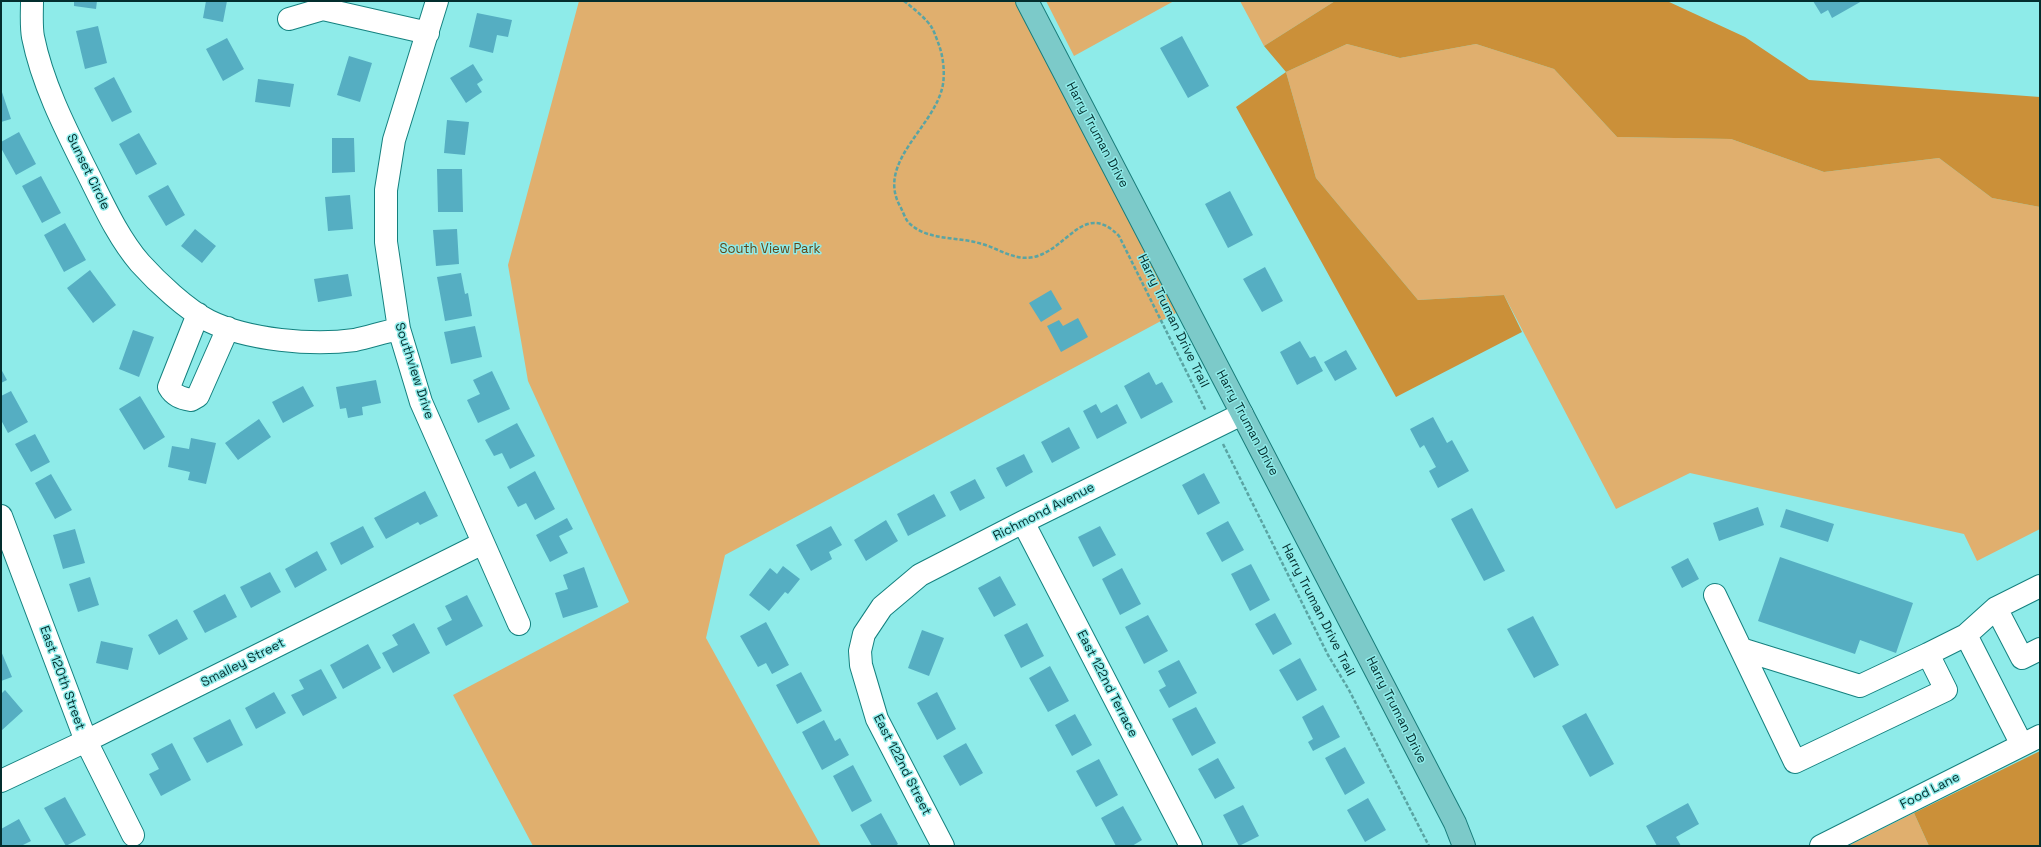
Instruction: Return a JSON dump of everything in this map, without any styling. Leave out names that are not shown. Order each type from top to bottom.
[{"type":"main road","name":"Harry Truman Drive","points":[[1027,1],[1455,823],[1464,846]]},
{"type":"street","name":"Sunset Circle","points":[[32,1],[33,36],[45,78],[71,141],[114,226],[140,262],[185,306],[209,321],[228,328],[272,339],[318,343],[355,340],[399,329]]},
{"type":"street","name":"Southview Drive","points":[[437,1],[394,140],[386,190],[386,242],[399,329],[421,402],[519,624]]},
{"type":"street","points":[[288,19],[323,9],[428,34]]},
{"type":"street","points":[[198,314],[169,387],[173,394],[179,397],[191,400],[198,396],[228,328]]},
{"type":"street","name":"Richmond Avenue","points":[[864,634],[882,607],[920,575],[1023,522],[1242,414]]},
{"type":"street","name":"East 120th Street","points":[[1,516],[5,538],[86,742],[133,836]]},
{"type":"street","name":"East 122nd Terrace","points":[[1023,522],[1191,846]]},
{"type":"street","name":"Smalley Street","points":[[1,780],[86,742],[483,543]]},
{"type":"street","points":[[1741,649],[1860,686],[1966,635],[1996,608],[2040,586]]},
{"type":"street","points":[[1715,595],[1795,762],[1946,690],[1928,654]]},
{"type":"street","points":[[1996,608],[2022,658],[2040,649]]},
{"type":"street","name":"East 122nd Street","points":[[864,634],[860,651],[861,665],[877,719],[944,846]]},
{"type":"street","points":[[1966,635],[2031,740]]},
{"type":"street","name":"Food Lane","points":[[1821,846],[2031,740]]},
{"type":"path","name":"Harry Truman Drive Trail","points":[[904,1],[932,27],[942,55],[944,83],[936,105],[899,161],[893,182],[896,201],[908,221],[926,234],[982,243],[1011,256],[1034,257],[1051,249],[1087,223],[1102,224],[1112,228],[1119,236],[1325,649],[1349,690],[1429,846]]},
{"type":"green space","name":"South View Park","points":[[579,1],[1027,1],[1187,307],[725,555],[706,638],[821,846],[533,846],[453,695],[629,602],[528,381],[508,265]]},
{"type":"green space","points":[[1046,1],[1174,1],[1074,56]]},
{"type":"green space","points":[[1240,1],[1335,1],[1264,46]]},
{"type":"green space","points":[[1347,44],[1400,58],[1476,44],[1554,69],[1617,137],[1731,139],[1824,172],[1939,158],[1992,198],[2040,207],[2040,529],[1977,561],[1964,534],[1690,473],[1616,509],[1504,295],[1418,300],[1316,178],[1286,72]]},
{"type":"green space","points":[[1914,813],[1929,846],[1848,846]]},
{"type":"shaded area","points":[[1335,1],[1667,1],[1745,37],[1809,80],[2040,97],[2040,207],[1992,198],[1939,158],[1824,172],[1731,139],[1617,137],[1554,69],[1476,44],[1400,58],[1347,44],[1286,72],[1264,46]]},
{"type":"shaded area","points":[[1286,72],[1316,178],[1418,300],[1504,295],[1522,332],[1396,397],[1236,107]]},
{"type":"shaded area","points":[[2040,751],[2040,846],[1929,846],[1914,813]]},
{"type":"building","points":[[74,1],[97,1],[96,9],[74,6]]},
{"type":"building","points":[[206,1],[227,1],[223,22],[203,18]]},
{"type":"building","points":[[1813,1],[1862,1],[1832,18],[1828,10],[1821,14]]},
{"type":"building","points":[[477,13],[512,20],[508,37],[497,35],[493,53],[469,47]]},
{"type":"building","points":[[98,26],[107,63],[85,69],[76,31]]},
{"type":"building","points":[[1182,36],[1209,86],[1188,98],[1160,48]]},
{"type":"building","points":[[227,38],[244,69],[223,81],[206,49]]},
{"type":"building","points":[[349,56],[372,63],[360,102],[337,95]]},
{"type":"building","points":[[473,64],[483,80],[477,84],[482,92],[466,103],[450,78]]},
{"type":"building","points":[[114,77],[132,112],[112,122],[94,88]]},
{"type":"building","points":[[258,79],[294,84],[290,107],[255,102]]},
{"type":"building","points":[[1,89],[11,119],[1,122]]},
{"type":"building","points":[[447,120],[469,122],[465,155],[444,153]]},
{"type":"building","points":[[19,132],[36,164],[16,175],[1,148],[1,142]]},
{"type":"building","points":[[139,133],[157,164],[136,175],[119,144]]},
{"type":"building","points":[[332,138],[354,138],[355,172],[332,173]]},
{"type":"building","points":[[437,169],[462,169],[463,212],[438,212]]},
{"type":"building","points":[[41,176],[61,213],[42,223],[22,186]]},
{"type":"building","points":[[168,185],[185,215],[166,226],[148,196]]},
{"type":"building","points":[[1230,191],[1253,235],[1228,248],[1205,204]]},
{"type":"building","points":[[350,195],[353,229],[328,231],[325,197]]},
{"type":"building","points":[[65,223],[86,260],[64,272],[44,235]]},
{"type":"building","points":[[195,229],[216,246],[202,263],[181,246]]},
{"type":"building","points":[[457,229],[459,264],[436,266],[433,230]]},
{"type":"building","points":[[1265,267],[1283,301],[1262,312],[1243,279]]},
{"type":"building","points":[[90,270],[116,305],[93,323],[67,288]]},
{"type":"building","points":[[461,273],[465,294],[468,293],[472,316],[445,321],[437,277]]},
{"type":"building","points":[[348,274],[352,296],[318,302],[314,279]]},
{"type":"building","points":[[1051,290],[1062,309],[1041,322],[1029,303]]},
{"type":"building","points":[[1078,318],[1088,337],[1061,352],[1047,326],[1059,320],[1063,326]]},
{"type":"building","points":[[475,326],[482,357],[451,364],[444,332]]},
{"type":"building","points":[[133,330],[154,337],[139,377],[119,369]]},
{"type":"building","points":[[1300,341],[1310,358],[1315,356],[1323,371],[1297,385],[1280,352]]},
{"type":"building","points":[[1346,350],[1357,369],[1335,381],[1324,362]]},
{"type":"building","points":[[1,369],[7,380],[1,383]]},
{"type":"building","points":[[492,371],[510,409],[478,423],[467,400],[480,394],[473,380]]},
{"type":"building","points":[[1149,372],[1156,385],[1162,382],[1173,402],[1141,419],[1124,386]]},
{"type":"building","points":[[376,380],[381,403],[362,407],[363,415],[348,418],[346,408],[340,409],[336,387]]},
{"type":"building","points":[[303,386],[314,406],[283,423],[272,402]]},
{"type":"building","points":[[11,391],[28,422],[8,433],[1,420],[1,396]]},
{"type":"building","points":[[140,396],[165,437],[144,450],[119,409]]},
{"type":"building","points":[[1096,404],[1101,413],[1117,404],[1127,423],[1097,439],[1083,411]]},
{"type":"building","points":[[1433,417],[1447,443],[1452,440],[1469,471],[1438,488],[1429,471],[1436,467],[1424,445],[1420,448],[1410,429]]},
{"type":"building","points":[[259,419],[271,437],[238,460],[225,443]]},
{"type":"building","points":[[517,423],[535,456],[510,469],[502,453],[494,456],[485,440]]},
{"type":"building","points":[[1069,427],[1080,448],[1052,463],[1041,442]]},
{"type":"building","points":[[35,434],[50,462],[31,472],[15,444]]},
{"type":"building","points":[[191,438],[216,443],[206,484],[188,480],[190,472],[168,467],[172,446],[189,449]]},
{"type":"building","points":[[1024,454],[1033,472],[1006,487],[996,468]]},
{"type":"building","points":[[535,471],[555,509],[535,520],[526,503],[518,507],[507,487]]},
{"type":"building","points":[[1204,473],[1220,503],[1198,515],[1182,485]]},
{"type":"building","points":[[51,474],[72,510],[55,519],[35,483]]},
{"type":"building","points":[[975,479],[985,498],[960,511],[950,492]]},
{"type":"building","points":[[425,491],[438,516],[420,525],[418,522],[386,539],[374,518]]},
{"type":"building","points":[[934,494],[946,516],[908,536],[897,514]]},
{"type":"building","points":[[1758,507],[1764,525],[1719,541],[1713,523]]},
{"type":"building","points":[[1472,508],[1505,571],[1484,581],[1451,519]]},
{"type":"building","points":[[1786,509],[1834,524],[1828,542],[1780,527]]},
{"type":"building","points":[[567,518],[573,529],[559,536],[568,553],[550,562],[536,535]]},
{"type":"building","points":[[886,520],[898,541],[866,561],[854,540]]},
{"type":"building","points":[[1228,521],[1244,550],[1222,562],[1206,533]]},
{"type":"building","points":[[363,526],[374,547],[341,565],[330,543]]},
{"type":"building","points":[[831,526],[842,545],[829,552],[832,559],[811,571],[796,545]]},
{"type":"building","points":[[1100,526],[1116,555],[1093,567],[1078,537]]},
{"type":"building","points":[[75,529],[85,563],[63,569],[53,535]]},
{"type":"building","points":[[317,551],[327,570],[295,588],[285,569]]},
{"type":"building","points":[[1780,557],[1913,603],[1896,653],[1860,640],[1855,654],[1758,621]]},
{"type":"building","points":[[1688,558],[1699,579],[1682,588],[1671,567]]},
{"type":"building","points":[[1251,564],[1270,600],[1250,611],[1231,574]]},
{"type":"building","points":[[783,566],[800,579],[788,594],[785,592],[769,611],[749,595],[770,568],[777,574]]},
{"type":"building","points":[[584,567],[598,607],[563,618],[555,593],[568,589],[563,575]]},
{"type":"building","points":[[1122,568],[1141,604],[1120,615],[1102,579]]},
{"type":"building","points":[[270,572],[281,592],[251,608],[240,587]]},
{"type":"building","points":[[1000,576],[1016,605],[994,617],[978,588]]},
{"type":"building","points":[[90,577],[99,605],[78,612],[69,584]]},
{"type":"building","points":[[225,594],[237,617],[205,633],[193,611]]},
{"type":"building","points":[[467,595],[483,626],[446,646],[437,628],[452,620],[445,606]]},
{"type":"building","points":[[1275,613],[1292,644],[1273,655],[1255,624]]},
{"type":"building","points":[[1148,615],[1168,651],[1144,664],[1125,627]]},
{"type":"building","points":[[1533,616],[1559,665],[1534,678],[1507,629]]},
{"type":"building","points":[[177,619],[188,639],[159,655],[148,635]]},
{"type":"building","points":[[766,622],[789,665],[772,674],[766,663],[758,667],[740,636]]},
{"type":"building","points":[[414,623],[430,653],[393,673],[382,653],[398,645],[392,635]]},
{"type":"building","points":[[1027,623],[1044,656],[1021,668],[1004,635]]},
{"type":"building","points":[[922,630],[944,638],[929,676],[908,668]]},
{"type":"building","points":[[101,641],[133,648],[128,670],[96,663]]},
{"type":"building","points":[[368,644],[381,668],[343,689],[330,665]]},
{"type":"building","points":[[1,651],[12,677],[1,681]]},
{"type":"building","points":[[1300,658],[1317,690],[1297,701],[1279,670]]},
{"type":"building","points":[[1179,660],[1197,693],[1169,708],[1159,690],[1166,686],[1158,671]]},
{"type":"building","points":[[1050,666],[1069,701],[1048,712],[1029,678]]},
{"type":"building","points":[[321,669],[337,698],[303,716],[291,695],[304,689],[299,680]]},
{"type":"building","points":[[801,672],[822,711],[797,724],[776,685]]},
{"type":"building","points":[[5,690],[23,711],[1,731],[1,694]]},
{"type":"building","points":[[274,692],[286,713],[256,729],[245,708]]},
{"type":"building","points":[[937,692],[956,729],[937,740],[917,703]]},
{"type":"building","points":[[1323,705],[1340,737],[1313,751],[1308,742],[1313,739],[1302,717]]},
{"type":"building","points":[[1196,707],[1216,743],[1192,756],[1172,719]]},
{"type":"building","points":[[1586,713],[1614,764],[1590,777],[1562,726]]},
{"type":"building","points":[[1075,714],[1092,745],[1072,756],[1055,725]]},
{"type":"building","points":[[230,719],[243,745],[207,763],[193,738]]},
{"type":"building","points":[[824,720],[835,741],[840,738],[849,755],[822,770],[802,732]]},
{"type":"building","points":[[172,743],[191,780],[161,796],[149,774],[159,769],[151,754]]},
{"type":"building","points":[[966,743],[983,773],[960,786],[943,756]]},
{"type":"building","points":[[1345,747],[1365,783],[1345,795],[1325,758]]},
{"type":"building","points":[[1218,758],[1235,788],[1215,799],[1198,769]]},
{"type":"building","points":[[1099,759],[1118,795],[1096,807],[1076,771]]},
{"type":"building","points":[[853,765],[872,801],[852,812],[833,776]]},
{"type":"building","points":[[65,797],[86,835],[66,846],[44,808]]},
{"type":"building","points":[[1368,798],[1386,830],[1365,842],[1347,810]]},
{"type":"building","points":[[1688,803],[1699,824],[1676,837],[1681,846],[1657,846],[1646,826]]},
{"type":"building","points":[[1243,805],[1259,836],[1239,846],[1223,815]]},
{"type":"building","points":[[1123,806],[1142,840],[1132,846],[1116,846],[1101,818]]},
{"type":"building","points":[[881,813],[898,844],[895,846],[872,846],[860,825]]},
{"type":"building","points":[[19,819],[31,841],[21,846],[1,846],[1,829]]}]
